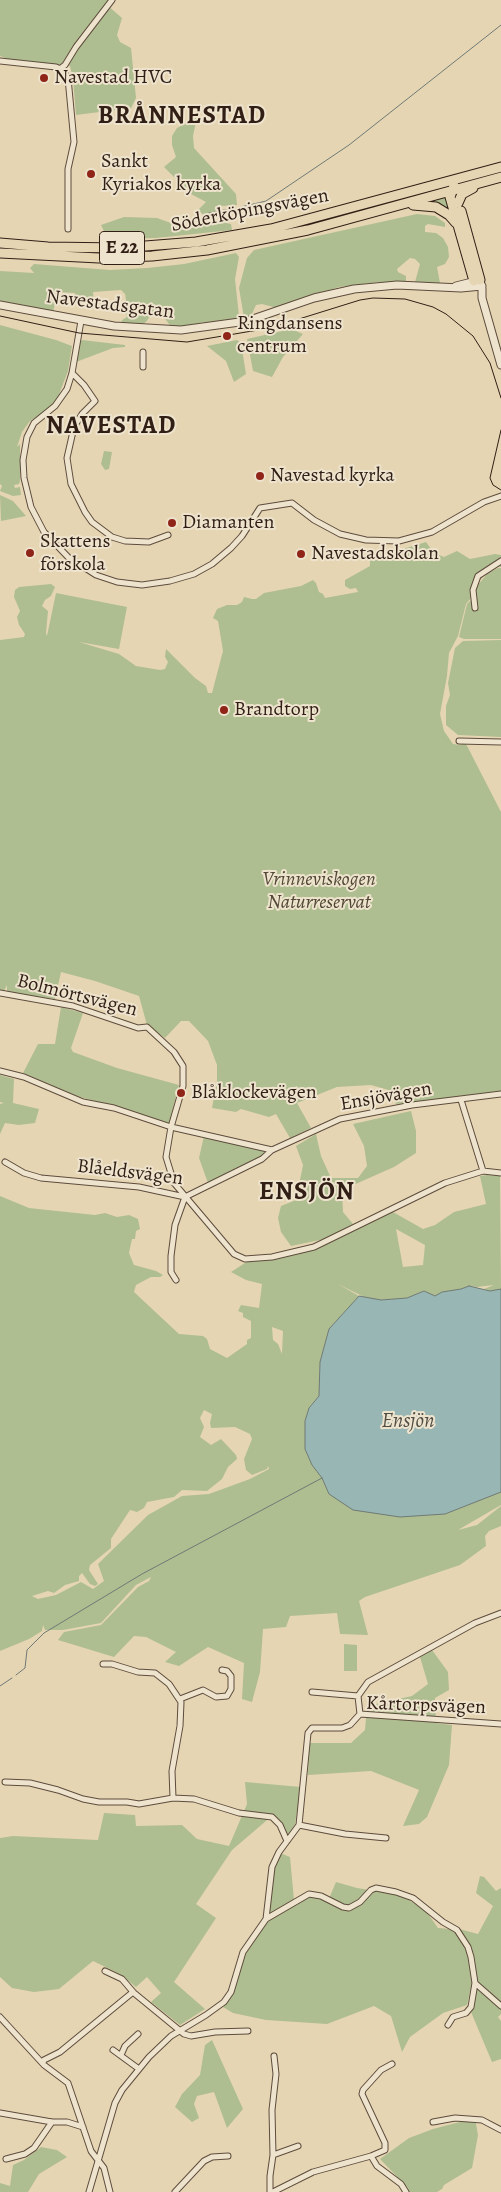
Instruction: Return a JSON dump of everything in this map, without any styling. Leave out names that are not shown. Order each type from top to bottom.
[{"type":"highway","name":"Söderköpingsvägen","points":[[0,244],[67,248],[120,248],[196,242],[271,229],[501,168]]},
{"type":"highway","points":[[460,178],[451,190],[450,197],[478,284]]},
{"type":"highway","name":"Söderköpingsvägen","points":[[0,253],[99,258],[182,253],[281,236],[501,178]]},
{"type":"highway","points":[[458,203],[464,192],[501,178]]},
{"type":"highway","points":[[438,185],[451,190],[458,203],[478,284]]},
{"type":"highway","points":[[393,207],[418,205],[436,207],[449,215],[458,225]]},
{"type":"street","points":[[0,60],[60,68],[65,65],[112,0]]},
{"type":"street","points":[[60,68],[68,78],[69,83],[74,142],[68,169],[68,229]]},
{"type":"street","points":[[478,284],[501,366]]},
{"type":"street","name":"Navestadsgatan","points":[[0,305],[80,321],[150,329],[196,329],[247,320],[314,298],[354,289],[408,285],[451,288],[478,284]]},
{"type":"street","points":[[80,321],[72,373],[61,398],[30,430],[24,445],[23,460],[25,486],[35,516],[52,541],[76,563],[96,575],[135,585],[156,584],[183,578],[204,569],[223,555],[242,536],[258,509],[292,503],[314,520],[340,534],[366,540],[399,541],[432,532],[484,502],[501,496]]},
{"type":"street","points":[[143,352],[143,367]]},
{"type":"street","points":[[72,373],[95,401],[82,414],[74,426],[66,458],[71,484],[85,512],[92,522],[112,537],[124,541],[149,542],[168,536]]},
{"type":"street","points":[[475,608],[473,590],[478,576],[501,561]]},
{"type":"street","points":[[459,741],[501,742]]},
{"type":"street","name":"Bolmörtsvägen","points":[[0,993],[72,1006],[138,1028],[147,1028],[174,1052],[183,1066],[183,1086],[170,1127]]},
{"type":"street","points":[[0,1071],[24,1077],[83,1102],[114,1108],[170,1127],[272,1150]]},
{"type":"street","name":"Ensjövägen","points":[[272,1150],[340,1119],[412,1105],[501,1094]]},
{"type":"street","name":"Ensjövägen","points":[[461,1100],[483,1171]]},
{"type":"street","points":[[170,1127],[166,1151],[168,1166],[174,1183],[234,1254],[245,1259],[260,1259],[314,1247],[444,1183],[483,1171],[501,1173]]},
{"type":"street","name":"Blåeldsvägen","points":[[5,1162],[29,1175],[41,1178],[139,1187],[185,1197],[264,1157],[272,1150]]},
{"type":"street","points":[[176,1280],[171,1272],[171,1256],[175,1225],[185,1197]]},
{"type":"street","points":[[360,1714],[358,1696],[368,1682],[475,1623],[501,1613]]},
{"type":"street","points":[[103,1664],[112,1664],[138,1672],[155,1673],[169,1684],[180,1699],[181,1716],[171,1784],[173,1798]]},
{"type":"street","points":[[180,1699],[203,1690],[216,1697],[227,1696],[231,1689],[231,1676],[227,1671],[222,1670]]},
{"type":"street","points":[[312,1692],[358,1696]]},
{"type":"street","name":"Kårtorpsvägen","points":[[89,2192],[115,2103],[122,2090],[160,2046],[180,2030],[224,2002],[230,1992],[244,1952],[266,1919],[272,1867],[299,1825],[308,1732],[312,1728],[342,1728],[350,1725],[360,1714],[501,1724]]},
{"type":"street","points":[[5,1782],[30,1783],[99,1802],[140,1804],[173,1798],[194,1800],[238,1813],[272,1817],[280,1825],[288,1841]]},
{"type":"street","points":[[299,1825],[346,1834],[386,1838]]},
{"type":"street","points":[[266,1919],[308,1894],[321,1896],[348,1908],[360,1902],[371,1890],[376,1888],[405,1894],[419,1902],[443,1922],[458,1930],[468,1948],[475,1983],[472,2007],[466,2013],[453,2017],[448,2025]]},
{"type":"street","points":[[105,1971],[122,1979],[133,1992],[190,2036],[215,2032],[248,2031]]},
{"type":"street","points":[[475,1983],[501,2006]]},
{"type":"street","points":[[43,2063],[44,2060],[60,2052],[133,1992]]},
{"type":"street","points":[[0,2017],[43,2063],[68,2083],[91,2151],[104,2168],[110,2192]]},
{"type":"street","points":[[121,2055],[125,2046],[138,2034]]},
{"type":"street","points":[[113,2050],[139,2069]]},
{"type":"street","points":[[274,2056],[276,2074],[272,2110],[273,2155],[270,2176],[272,2192],[313,2172],[371,2156],[385,2150],[386,2147],[363,2097],[363,2090],[381,2070],[392,2064]]},
{"type":"street","points":[[0,2113],[52,2122],[67,2122],[84,2127]]},
{"type":"street","points":[[433,2122],[455,2118],[482,2120],[501,2130]]},
{"type":"street","points":[[6,2159],[25,2154],[34,2148],[52,2122]]},
{"type":"street","points":[[273,2155],[298,2146]]},
{"type":"street","points":[[175,2192],[204,2161],[212,2157],[228,2156]]},
{"type":"street","points":[[371,2156],[377,2166],[401,2184],[406,2192]]},
{"type":"green space","points":[[0,0],[110,0],[107,5],[122,18],[117,35],[120,42],[131,48],[136,98],[131,108],[76,115],[70,66],[8,59],[0,56]]},
{"type":"green space","points":[[197,117],[193,136],[194,148],[236,194],[237,205],[222,206],[218,213],[207,218],[198,210],[206,202],[191,194],[164,167],[176,157],[172,145],[172,136],[177,128]]},
{"type":"green space","points":[[442,189],[278,233],[197,248],[107,254],[36,251],[134,250],[319,220]]},
{"type":"green space","points":[[446,193],[454,215],[422,202]]},
{"type":"green space","points":[[417,214],[435,216],[445,223],[445,227],[428,224],[425,226],[425,232],[436,233],[443,238],[448,247],[449,257],[445,264],[437,267],[440,283],[415,282],[420,264],[415,259],[410,258],[397,269],[398,272],[406,276],[406,282],[380,282],[339,287],[277,308],[262,304],[256,305],[251,316],[244,318],[239,288],[247,258],[254,250]]},
{"type":"green space","points":[[124,217],[157,218],[179,226],[194,228],[221,222],[231,224],[232,230],[156,238],[108,239],[101,225]]},
{"type":"green space","points":[[236,253],[239,257],[235,279],[239,316],[234,319],[199,323],[199,326],[171,327],[159,310],[152,313],[146,322],[140,325],[121,324],[122,320],[127,317],[126,313],[120,311],[121,304],[126,300],[125,294],[121,290],[93,292],[94,303],[74,302],[75,293],[57,292],[53,313],[0,303],[0,271],[34,273],[30,268],[34,264],[110,270],[147,268],[184,264]]},
{"type":"green space","points":[[0,325],[72,346],[68,371],[58,397],[50,408],[30,421],[22,432],[17,447],[20,444],[20,481],[19,484],[14,485],[15,488],[20,487],[21,495],[13,496],[0,491],[2,486],[0,484]]},
{"type":"green space","points":[[291,329],[303,334],[283,357],[272,377],[253,371],[247,339]]},
{"type":"green space","points":[[237,340],[241,343],[246,374],[234,382],[226,361],[207,346]]},
{"type":"green space","points":[[80,341],[125,345],[125,347],[113,348],[76,362]]},
{"type":"green space","points":[[104,451],[112,452],[109,469],[105,470],[101,464]]},
{"type":"green space","points":[[0,495],[13,501],[26,516],[1,521]]},
{"type":"green space","name":"Vrinneviskogen Naturreservat","points":[[426,542],[434,553],[444,557],[457,551],[470,559],[495,554],[501,555],[501,567],[486,573],[476,585],[472,597],[466,604],[458,636],[449,653],[440,714],[444,731],[453,744],[460,745],[464,740],[501,812],[501,1091],[396,1104],[392,1091],[371,1085],[337,1087],[297,1103],[311,1128],[290,1138],[276,1114],[269,1117],[241,1109],[236,1112],[212,1108],[217,1081],[217,1065],[208,1041],[189,1021],[181,1021],[165,1038],[147,1025],[139,996],[61,972],[55,999],[7,992],[7,985],[4,991],[0,991],[0,640],[24,637],[25,634],[19,625],[17,617],[20,611],[14,597],[15,590],[19,587],[51,584],[55,587],[51,596],[45,600],[42,606],[48,611],[47,636],[56,593],[127,607],[119,649],[79,642],[119,654],[136,666],[160,670],[165,669],[168,662],[165,657],[166,649],[195,678],[206,686],[208,693],[212,693],[223,651],[218,621],[213,618],[217,609],[227,605],[237,605],[242,602],[244,597],[256,599],[264,593],[301,586],[313,580],[319,592],[325,598],[358,592],[356,588],[350,589],[345,586],[345,580],[370,566],[370,558],[373,555],[383,555]]},
{"type":"green space","points":[[501,568],[501,639],[464,639],[459,637],[467,604],[473,598],[477,586],[487,574]]},
{"type":"green space","points":[[501,640],[501,737],[458,735],[446,725],[446,706],[450,695],[448,683],[455,648],[463,641]]},
{"type":"green space","points":[[61,1007],[83,1013],[71,1048],[73,1052],[117,1068],[179,1085],[169,1123],[77,1096],[23,1073],[38,1044],[55,1044]]},
{"type":"green space","points":[[0,1075],[14,1079],[13,1103],[39,1109],[35,1123],[19,1125],[5,1123],[0,1134],[0,1104],[4,1103],[0,1102]]},
{"type":"green space","points":[[411,1111],[416,1131],[416,1153],[394,1167],[342,1190],[343,1212],[353,1224],[325,1239],[291,1246],[281,1232],[278,1218],[281,1206],[296,1200],[303,1165],[296,1146],[316,1134],[321,1156],[331,1178],[358,1178],[367,1166],[364,1146],[353,1124]]},
{"type":"green space","points":[[204,1136],[264,1151],[264,1155],[208,1183],[199,1158]]},
{"type":"green space","points":[[480,1176],[500,1176],[501,1289],[490,1291],[484,1289],[494,1285],[469,1286],[442,1292],[440,1295],[435,1296],[424,1291],[407,1298],[381,1300],[368,1299],[338,1284],[359,1296],[329,1329],[320,1362],[319,1396],[309,1408],[305,1421],[305,1449],[329,1494],[501,1492],[501,1505],[458,1530],[477,1525],[501,1506],[501,1526],[489,1531],[485,1536],[486,1546],[460,1565],[365,1597],[359,1601],[368,1635],[340,1634],[337,1613],[290,1616],[286,1627],[263,1629],[260,1672],[252,1702],[242,1699],[244,1663],[208,1647],[179,1666],[165,1662],[176,1652],[146,1637],[134,1636],[114,1657],[58,1640],[64,1632],[101,1625],[138,1587],[149,1581],[151,1577],[136,1585],[101,1623],[63,1630],[45,1630],[43,1625],[42,1631],[29,1639],[0,1651],[0,1196],[29,1208],[95,1215],[105,1213],[117,1217],[129,1215],[138,1219],[140,1229],[136,1231],[135,1239],[132,1239],[129,1253],[134,1265],[163,1275],[151,1277],[136,1285],[134,1292],[179,1334],[203,1336],[207,1339],[210,1349],[227,1358],[247,1344],[247,1340],[251,1338],[251,1321],[243,1317],[243,1313],[238,1311],[241,1305],[259,1308],[262,1284],[246,1280],[231,1272],[248,1261],[284,1257],[315,1249],[393,1212],[423,1229],[435,1225],[454,1212],[486,1204]],"holes":[[[396,1229],[425,1245],[423,1265],[403,1267]],[[272,1327],[283,1331],[282,1354],[278,1344],[273,1340]],[[204,1410],[212,1414],[211,1428],[235,1427],[250,1434],[252,1439],[244,1459],[246,1470],[252,1475],[267,1469],[268,1466],[269,1469],[250,1479],[209,1494],[182,1496],[148,1515],[98,1564],[104,1581],[93,1589],[81,1582],[56,1595],[38,1599],[32,1596],[48,1591],[54,1593],[65,1585],[79,1581],[79,1576],[82,1573],[90,1584],[95,1586],[98,1584],[89,1570],[90,1565],[111,1548],[111,1539],[130,1510],[137,1512],[144,1508],[147,1502],[174,1497],[182,1490],[207,1491],[222,1479],[228,1467],[237,1459],[236,1455],[221,1439],[211,1445],[200,1437],[204,1427],[200,1418]]]},
{"type":"green space","points":[[344,1644],[357,1645],[357,1671],[344,1671]]},
{"type":"green space","points":[[432,1650],[448,1672],[449,1690],[435,1698],[436,1723],[452,1725],[449,1765],[427,1817],[419,1824],[403,1826],[419,1790],[371,1771],[308,1775],[309,1743],[351,1743],[365,1730],[367,1706],[412,1696],[428,1684],[420,1657]]},
{"type":"green space","points":[[245,1782],[301,1787],[295,1824],[288,1835],[273,1815],[232,1850],[196,1904],[216,1918],[174,1982],[205,2009],[180,2025],[151,2002],[161,1993],[147,1977],[136,1987],[120,1974],[93,1961],[59,1989],[34,1992],[12,1988],[0,1977],[0,1838],[13,1836],[98,1840],[104,1813],[135,1815],[136,1826],[182,1825],[197,1839],[229,1846],[247,1804]]},
{"type":"green space","points":[[280,1853],[290,1857],[294,1900],[316,1896],[328,1901],[336,1882],[357,1888],[401,1895],[426,1911],[438,1928],[451,1929],[459,1937],[467,1952],[472,1983],[467,2005],[443,2013],[410,2037],[402,2052],[391,2016],[374,2006],[327,2024],[266,2020],[233,2013],[223,2007],[233,1993],[245,1952],[268,1920],[272,1877]]},
{"type":"green space","points":[[480,1876],[484,1877],[496,1891],[501,1888],[501,2014],[498,2017],[501,2021],[501,2059],[492,2062],[471,2012],[474,2007],[477,1984],[475,1965],[470,1947],[459,1929],[478,1934],[493,1906],[476,1893]]},
{"type":"green space","points":[[212,2040],[243,2109],[227,2128],[214,2092],[197,2096],[194,2104],[199,2118],[192,2122],[175,2107],[182,2094],[200,2075],[205,2045]]},
{"type":"green space","points":[[475,2118],[478,2135],[472,2168],[444,2185],[437,2192],[409,2192],[408,2188],[380,2159],[409,2138],[433,2129]]},
{"type":"green space","points":[[41,2147],[57,2150],[67,2157],[39,2174],[28,2192],[0,2192],[0,2183],[10,2186],[13,2165],[24,2160]]},
{"type":"water","name":"Ensjön","points":[[469,1286],[490,1291],[501,1289],[501,1492],[445,1514],[400,1517],[353,1510],[329,1494],[305,1449],[305,1421],[309,1408],[319,1396],[320,1362],[329,1329],[359,1296],[381,1300],[407,1298],[424,1291],[435,1296],[442,1292]]},
{"type":"waterway","points":[[241,207],[266,201],[349,145],[501,25]]},
{"type":"waterway","points":[[209,213],[235,208]]},
{"type":"waterway","points":[[16,1675],[25,1668],[27,1650],[44,1633],[142,1574],[322,1478]]},
{"type":"waterway","points":[[0,1686],[12,1678]]},
{"type":"tram line","points":[[0,316],[79,333],[187,342],[270,328],[360,300],[373,298],[405,299],[433,307],[446,314],[473,336],[490,363],[501,398]]},
{"type":"tram line","points":[[501,430],[490,478],[493,485],[501,490]]},
{"type":"place","name":"Navestad HVC","points":[[44,78]]},
{"type":"place","name":"Sankt Kyriakos kyrka","points":[[91,174]]},
{"type":"place","name":"Ringdansens centrum","points":[[227,336]]},
{"type":"place","name":"Navestad kyrka","points":[[260,476]]},
{"type":"place","name":"Diamanten","points":[[172,523]]},
{"type":"place","name":"Skattens förskola","points":[[30,553]]},
{"type":"place","name":"Navestadskolan","points":[[301,554]]},
{"type":"place","name":"Brandtorp","points":[[224,710]]},
{"type":"place","name":"Blåklockevägen","points":[[181,1093]]},
{"type":"district","name":"BRÅNNESTAD","points":[[182,117]]},
{"type":"district","name":"NAVESTAD","points":[[111,427]]},
{"type":"district","name":"ENSJÖN","points":[[307,1193]]}]
